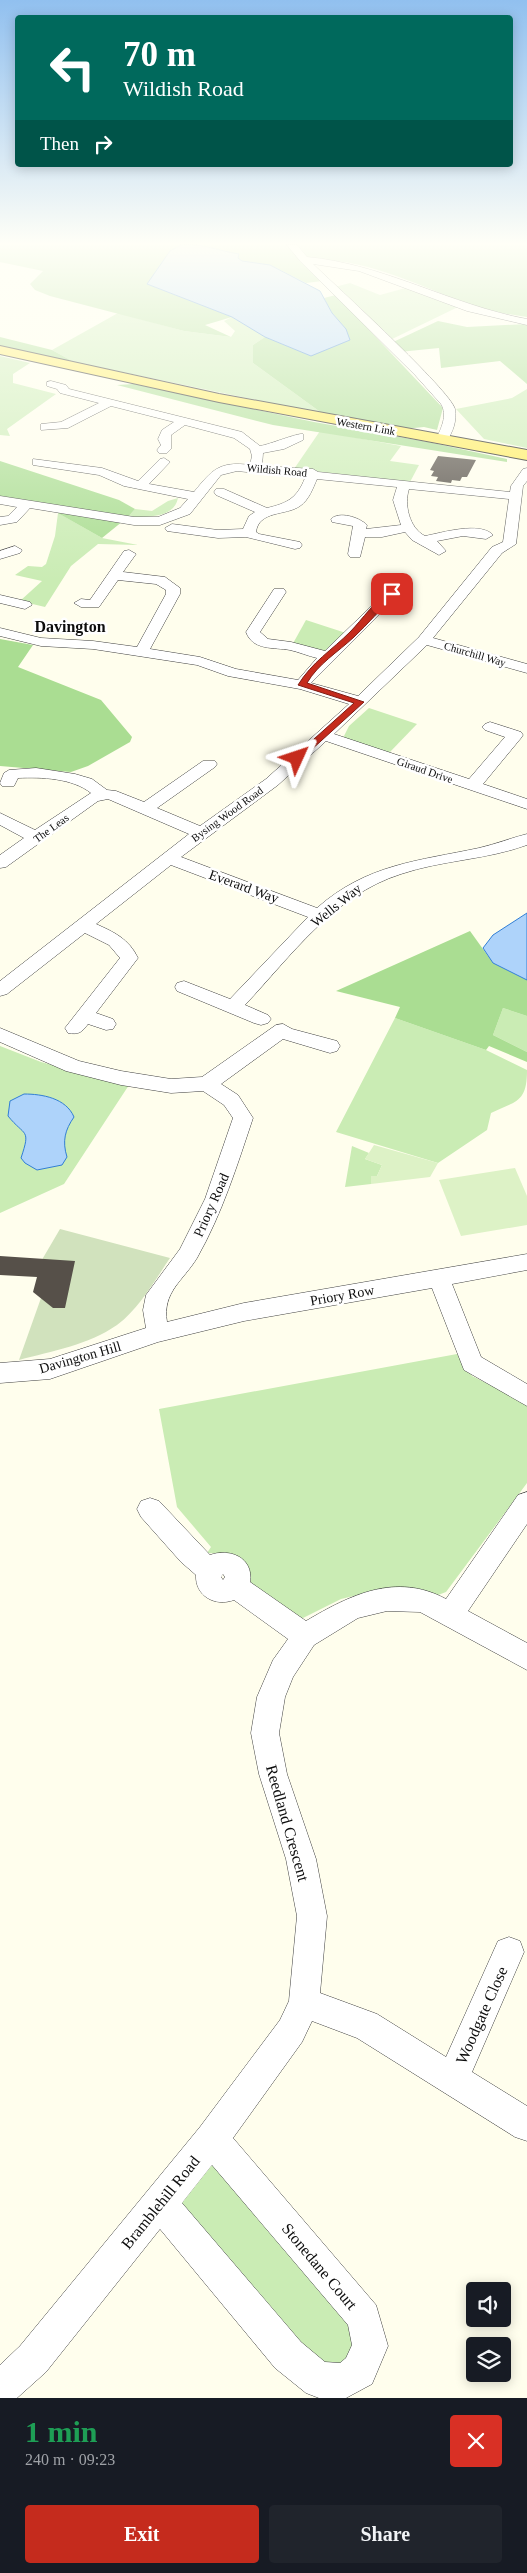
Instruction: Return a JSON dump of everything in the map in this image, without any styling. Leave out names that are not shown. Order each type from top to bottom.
[{"type":"main road","name":"Western Link","points":[[32,357],[219,398],[527,455]]},
{"type":"street","points":[[403,357],[449,408],[449,424],[442,439]]},
{"type":"street","points":[[62,385],[64,391],[238,435],[251,442],[258,450],[260,458],[255,467]]},
{"type":"street","points":[[45,427],[68,428],[111,402]]},
{"type":"street","points":[[140,486],[164,456],[166,433],[184,421]]},
{"type":"street","points":[[258,450],[280,446],[297,440]]},
{"type":"street","points":[[37,461],[102,472],[140,486],[197,497]]},
{"type":"street","name":"Wildish Road","points":[[0,500],[148,522],[160,521],[184,511],[217,472],[224,469],[255,467],[515,496]]},
{"type":"street","name":"Bysing Wood Road","points":[[0,990],[201,833],[272,782],[360,702],[424,640],[497,550],[509,544],[517,486],[527,472]]},
{"type":"street","points":[[249,533],[252,522],[265,512],[294,504],[300,499],[314,473]]},
{"type":"street","points":[[404,484],[399,500],[408,528],[436,546],[434,548],[438,551]]},
{"type":"street","points":[[227,493],[265,512]]},
{"type":"street","points":[[18,532],[18,527],[6,520],[26,505]]},
{"type":"street","points":[[337,520],[354,521],[360,525],[356,554]]},
{"type":"street","points":[[172,528],[218,534],[249,533],[273,545],[295,545]]},
{"type":"street","points":[[360,533],[382,533],[408,528]]},
{"type":"street","points":[[424,540],[462,532],[488,533]]},
{"type":"street","points":[[0,555],[15,550]]},
{"type":"street","points":[[81,603],[94,604],[129,554]]},
{"type":"street","points":[[114,575],[160,580],[173,588],[173,594],[142,650]]},
{"type":"street","points":[[272,596],[253,632],[254,637],[264,643],[291,646],[325,656]]},
{"type":"street","points":[[302,685],[311,670],[325,656],[389,602]]},
{"type":"street","points":[[0,632],[41,642],[142,650],[200,661],[233,673],[302,685],[360,702]]},
{"type":"street","name":"Churchill Way","points":[[424,640],[527,669]]},
{"type":"street","points":[[93,645],[90,655],[122,659]]},
{"type":"street","points":[[472,786],[515,735],[490,727]]},
{"type":"street","name":"Giraud Drive","points":[[323,735],[527,804]]},
{"type":"street","points":[[145,809],[209,764]]},
{"type":"street","points":[[8,784],[10,776],[15,774],[76,779],[98,788],[102,794],[110,794],[201,833]]},
{"type":"street","name":"The Leas","points":[[0,863],[93,797],[102,794]]},
{"type":"street","points":[[0,818],[37,838]]},
{"type":"street","name":"Wells Way","points":[[234,1006],[320,915],[365,882],[394,870],[490,852],[527,839]]},
{"type":"street","name":"Everard Way","points":[[169,858],[320,915]]},
{"type":"street","points":[[82,925],[116,941],[126,949],[129,958],[80,1022],[106,1024]]},
{"type":"street","points":[[184,988],[234,1006],[261,1019]]},
{"type":"street","points":[[0,1034],[73,1066],[121,1078],[171,1086],[207,1084],[282,1031],[330,1046]]},
{"type":"street","name":"Priory Road","points":[[158,1333],[154,1310],[157,1295],[192,1247],[216,1199],[242,1127],[243,1118],[232,1100],[207,1084]]},
{"type":"street","name":"Priory Row","points":[[158,1333],[244,1312],[527,1262]]},
{"type":"street","points":[[438,1278],[472,1363],[527,1396]]},
{"type":"street","name":"Davington Hill","points":[[0,1373],[50,1369],[158,1333]]},
{"type":"street","points":[[451,1614],[527,1503]]},
{"type":"street","points":[[150,1509],[190,1554],[209,1570],[218,1564],[232,1566],[238,1575],[236,1586],[305,1636]]},
{"type":"street","name":"Reedland Crescent","points":[[304,2003],[312,1916],[301,1859],[273,1774],[265,1733],[271,1697],[282,1669],[305,1636],[352,1608],[387,1599],[423,1600],[527,1657]]},
{"type":"street","name":"Woodgate Close","points":[[453,2078],[509,1952]]},
{"type":"street","points":[[304,2003],[366,2025],[527,2124]]},
{"type":"street","name":"Bramblehill Road","points":[[0,2389],[33,2359],[212,2139],[282,2045],[304,2003]]},
{"type":"street","name":"Stonedane Court","points":[[159,2202],[288,2355],[319,2380],[344,2381],[359,2371],[370,2346],[364,2318],[212,2139]]},
{"type":"green space","points":[[0,357],[4,357],[30,363],[13,374],[13,383],[56,394],[7,429],[10,436],[0,435]]},
{"type":"green space","points":[[50,357],[65,357],[74,362]]},
{"type":"green space","points":[[65,357],[253,357],[253,363],[323,414],[74,362]]},
{"type":"green space","points":[[253,357],[395,357],[443,408],[437,430],[424,427],[404,429],[323,414],[253,363]]},
{"type":"green space","points":[[440,357],[527,357],[527,384],[500,361],[441,368]]},
{"type":"green space","points":[[134,384],[314,422],[428,442],[507,459],[507,462],[273,425],[117,385]]},
{"type":"green space","points":[[527,389],[527,448],[484,439],[456,409],[512,398]]},
{"type":"green space","points":[[320,431],[401,446],[390,461],[419,465],[410,482],[294,469]]},
{"type":"green space","points":[[0,461],[119,500],[135,509],[128,517],[0,497]]},
{"type":"green space","points":[[178,498],[171,510],[165,513],[150,517],[128,517],[135,509],[152,511],[168,501]]},
{"type":"green space","points":[[56,512],[123,521],[102,538]]},
{"type":"green space","points":[[58,513],[102,538],[138,545],[98,544],[71,566],[45,607],[20,601],[42,581],[15,575],[28,566],[42,567],[46,564],[55,536]]},
{"type":"green space","points":[[306,620],[352,635],[325,656],[291,647]]},
{"type":"green space","points":[[0,639],[33,645],[18,667],[101,700],[132,737],[130,742],[88,766],[71,772],[0,766]]},
{"type":"green space","points":[[369,708],[417,724],[389,753],[343,738],[349,726]]},
{"type":"green space","points":[[470,931],[493,963],[527,980],[527,1016],[503,1008],[493,1035],[527,1052],[527,1062],[489,1046],[486,1050],[395,1018],[400,1007],[336,991]]},
{"type":"green space","points":[[503,1008],[527,1016],[527,1052],[493,1035]]},
{"type":"green space","points":[[395,1018],[486,1050],[527,1070],[525,1089],[519,1099],[491,1113],[487,1130],[438,1163],[336,1132]]},
{"type":"green space","points":[[0,1046],[41,1062],[129,1085],[64,1184],[0,1213]]},
{"type":"green space","points":[[374,1145],[438,1163],[430,1177],[371,1184],[371,1176],[377,1176],[382,1165],[365,1159]]},
{"type":"green space","points":[[352,1146],[369,1153],[365,1159],[382,1165],[377,1176],[371,1177],[371,1184],[345,1187]]},
{"type":"green space","points":[[515,1168],[527,1196],[527,1225],[461,1236],[439,1180]]},
{"type":"green space","points":[[60,1229],[170,1258],[139,1303],[117,1325],[94,1338],[19,1360],[41,1298],[40,1268],[43,1258]]},
{"type":"green space","points":[[457,1354],[472,1376],[527,1403],[527,1483],[446,1592],[438,1595],[423,1591],[370,1592],[341,1599],[301,1619],[251,1584],[249,1572],[231,1554],[207,1553],[211,1547],[177,1507],[159,1409]]},
{"type":"green space","points":[[212,2139],[370,2346],[319,2380],[159,2202]]},
{"type":"water","points":[[527,913],[527,980],[493,963],[483,948],[493,935]]},
{"type":"water","points":[[24,1094],[53,1098],[65,1105],[74,1117],[68,1126],[65,1136],[67,1157],[62,1165],[37,1170],[25,1163],[21,1158],[26,1137],[8,1116],[10,1101]]},
{"type":"building","points":[[438,456],[476,460],[467,477],[462,477],[460,481],[452,480],[451,483],[436,481],[438,477],[431,476],[434,471],[430,470]]},
{"type":"building","points":[[0,1256],[75,1261],[65,1308],[53,1308],[33,1292],[37,1277],[0,1275]]},
{"type":"district","name":"Davington","points":[[70,626]]},
{"type":"route","points":[[297,758],[360,702],[302,685],[311,670],[325,656],[347,640],[374,609],[392,594]]}]
